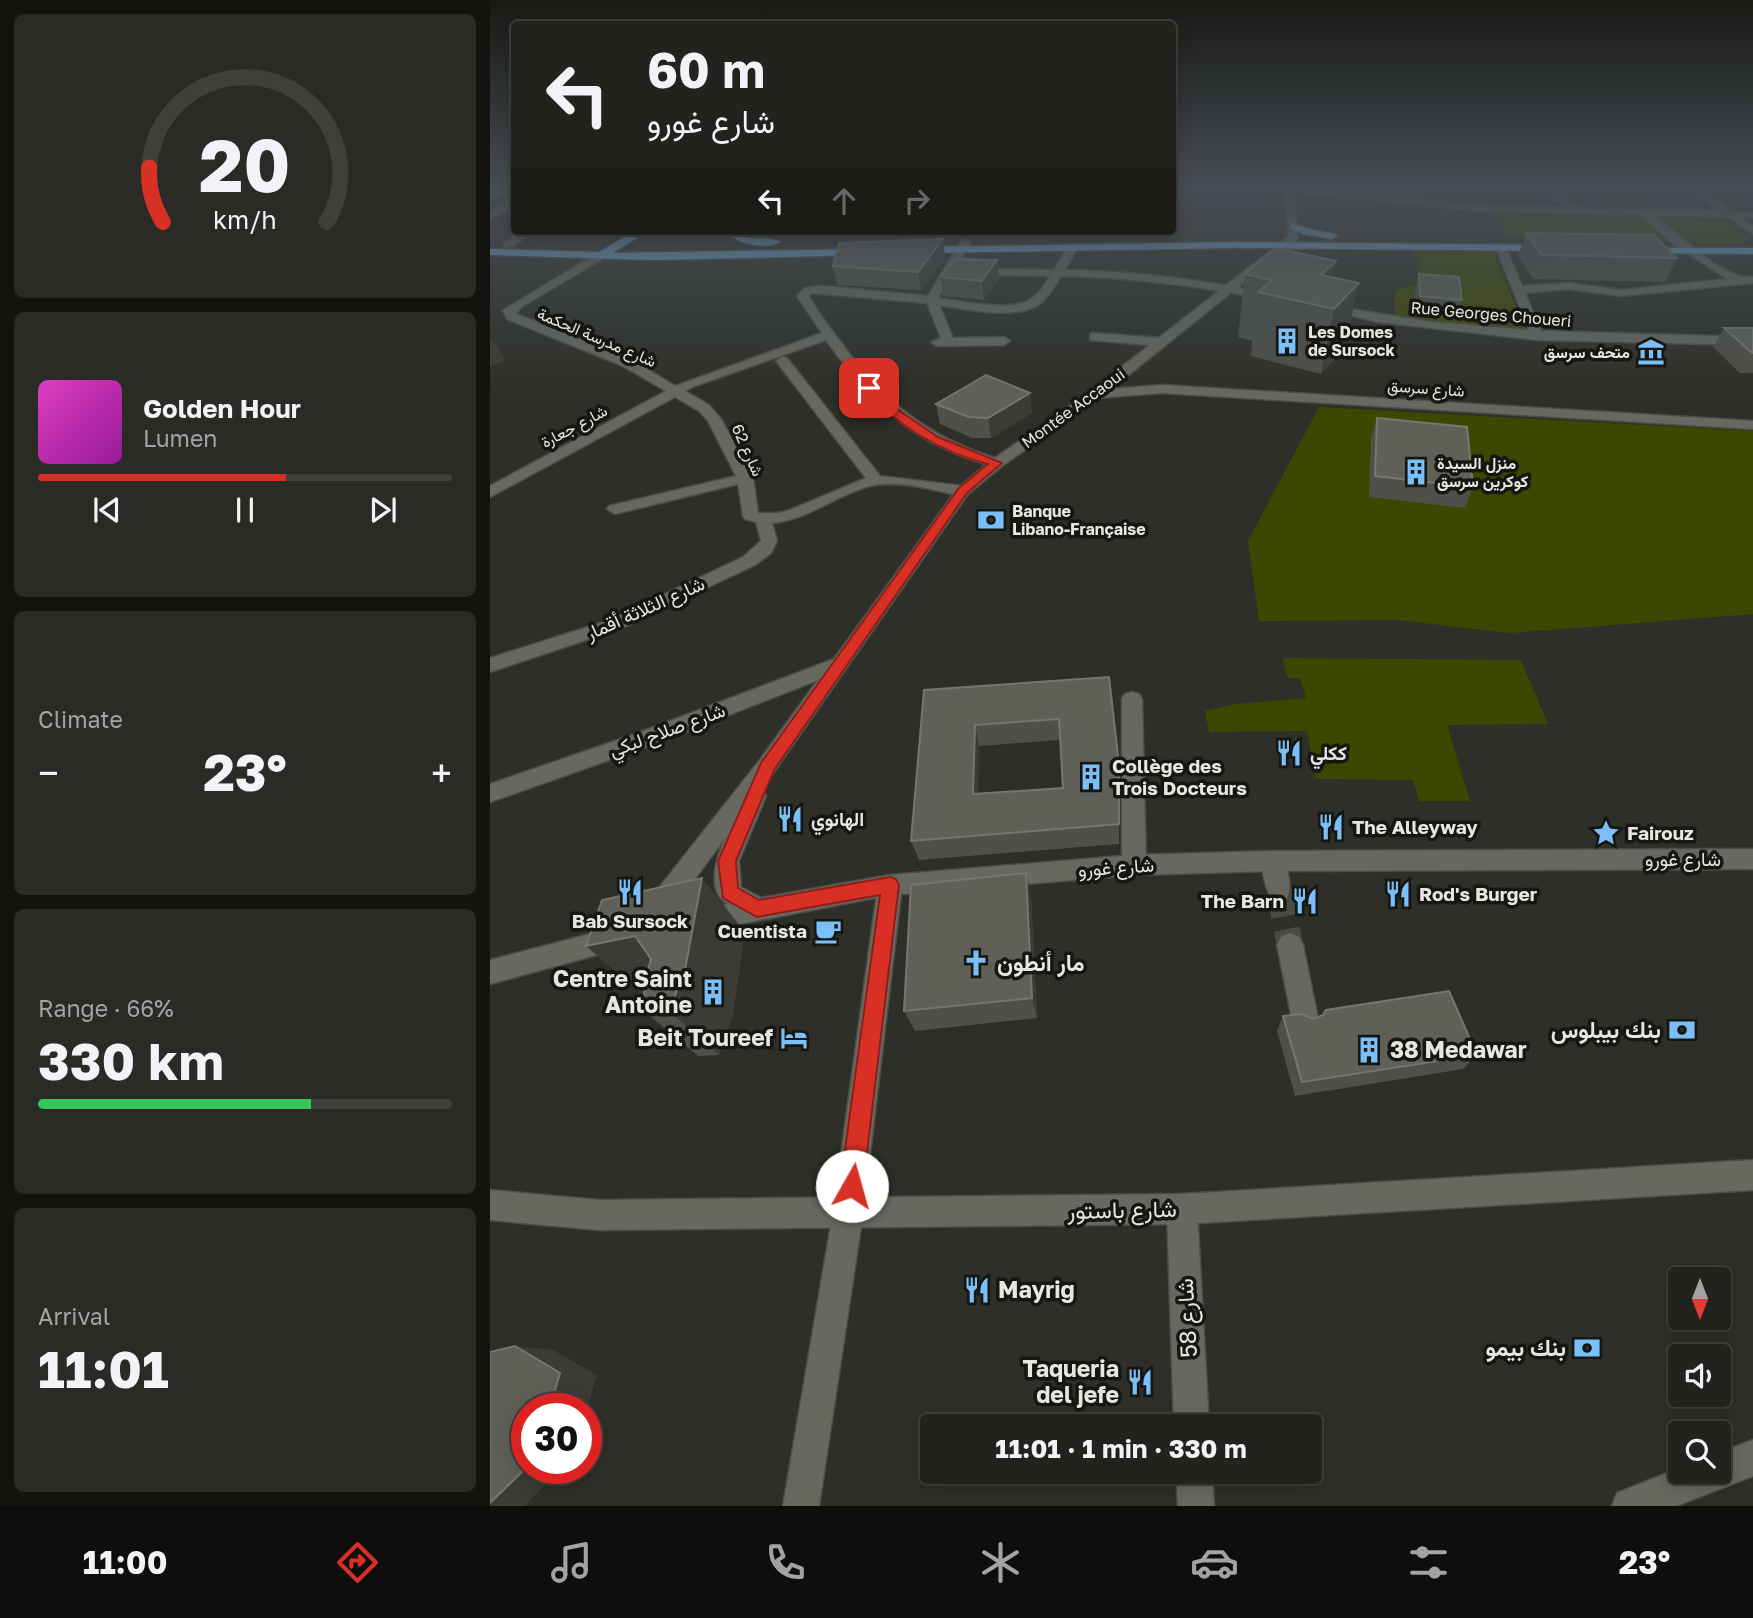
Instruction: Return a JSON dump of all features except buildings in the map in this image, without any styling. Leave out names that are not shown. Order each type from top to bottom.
[{"type":"highway","points":[[540,257],[580,264],[580,268]]},
{"type":"highway","points":[[1258,266],[1259,257]]},
{"type":"street","points":[[580,268],[598,257]]},
{"type":"street","points":[[957,257],[931,300],[942,342],[1004,341]]},
{"type":"street","points":[[997,463],[973,457],[943,444],[884,405],[853,371],[803,294],[808,290],[854,290],[1006,308],[1023,306],[1035,302],[1066,257]]},
{"type":"street","name":"Montée Accaoui","points":[[643,929],[767,767],[963,491],[997,463],[1096,394],[1269,257]]},
{"type":"street","points":[[1505,257],[1537,337]]},
{"type":"street","points":[[1700,257],[1753,291]]},
{"type":"street","name":"شارع مدرسة الحكمة","points":[[580,268],[517,305],[509,311],[511,316],[628,363],[674,391]]},
{"type":"street","points":[[948,272],[1140,275],[1281,298]]},
{"type":"street","points":[[1517,290],[1569,286],[1621,293],[1753,280]]},
{"type":"street","name":"Rue Georges Choueri","points":[[1317,306],[1399,322],[1537,337],[1753,341]]},
{"type":"street","name":"شارع جعارة","points":[[490,492],[674,391],[722,371],[828,335]]},
{"type":"street","points":[[1094,337],[1160,342]]},
{"type":"street","points":[[782,361],[876,480]]},
{"type":"street","name":"شارع سرسق","points":[[1096,394],[1176,390],[1753,425]]},
{"type":"street","name":"شارع 62","points":[[674,391],[704,408],[714,419],[745,478],[749,513],[755,518],[772,518]]},
{"type":"street","points":[[615,509],[745,478]]},
{"type":"street","points":[[772,518],[796,513],[840,491],[876,480],[963,491]]},
{"type":"street","name":"شارع الثلاثة أقمار","points":[[490,665],[616,624],[754,558],[765,549],[769,541],[772,518]]},
{"type":"street","name":"شارع صلاح لبكي","points":[[490,793],[645,739],[842,663]]},
{"type":"street","points":[[1132,699],[1134,865]]},
{"type":"street","name":"Montée Accaoui","points":[[757,908],[729,892],[727,861],[767,767]]},
{"type":"street","name":"شارع غورو","points":[[490,972],[643,929],[890,885],[1134,865],[1273,861],[1753,859]]},
{"type":"street","points":[[1273,861],[1279,891]]},
{"type":"street","points":[[801,1506],[848,1213],[890,885]]},
{"type":"street","points":[[1290,945],[1305,1019]]},
{"type":"street","name":"شارع باستور","points":[[490,1205],[599,1215],[1182,1209],[1753,1175]]},
{"type":"street","name":"شارع 58","points":[[1182,1209],[1191,1414]]},
{"type":"street","points":[[1731,1466],[1753,1458]]},
{"type":"street","points":[[1195,1484],[1196,1506]]},
{"type":"street","points":[[1630,1506],[1685,1484]]},
{"type":"green space","points":[[1416,257],[1495,257],[1525,328],[1510,331],[1395,318],[1395,291],[1423,282],[1415,268],[1421,267]]},
{"type":"green space","points":[[1319,407],[1753,431],[1753,614],[1510,633],[1397,620],[1259,621],[1248,541]]},
{"type":"green space","points":[[1282,658],[1521,660],[1548,724],[1447,725],[1470,801],[1419,801],[1413,780],[1316,779],[1307,731],[1209,732],[1205,711],[1236,704],[1306,698],[1300,678],[1288,678]]},
{"type":"tunnel","points":[[1279,891],[1290,945]]},
{"type":"place","name":"Les Domes de Sursock","points":[[1287,341]]},
{"type":"place","name":"متحف سرسق","points":[[1651,352]]},
{"type":"place","name":"منزل السيدة كوكرين سرسق","points":[[1416,472]]},
{"type":"place","name":"Banque Libano-Française","points":[[991,520]]},
{"type":"place","name":"ككلي","points":[[1289,753]]},
{"type":"place","name":"Collège des Trois Docteurs","points":[[1091,777]]},
{"type":"place","name":"الهانوي","points":[[790,819]]},
{"type":"place","name":"The Alleyway","points":[[1331,827]]},
{"type":"place","name":"Fairouz","points":[[1606,833]]},
{"type":"place","name":"Bab Sursock","points":[[630,892]]},
{"type":"place","name":"Rod's Burger","points":[[1398,894]]},
{"type":"place","name":"The Barn","points":[[1305,901]]},
{"type":"place","name":"Cuentista","points":[[828,931]]},
{"type":"place","name":"مار أنطون","points":[[976,963]]},
{"type":"place","name":"Centre Saint Antoine","points":[[713,992]]},
{"type":"place","name":"بنك بيبلوس","points":[[1682,1030]]},
{"type":"place","name":"Beit Toureef","points":[[794,1038]]},
{"type":"place","name":"38 Medawar","points":[[1369,1050]]},
{"type":"place","name":"Mayrig","points":[[977,1290]]},
{"type":"place","name":"بنك بيمو","points":[[1587,1348]]},
{"type":"place","name":"Taqueria del jefe","points":[[1140,1382]]},
{"type":"route","points":[[852,1186],[890,885],[757,908],[729,892],[727,861],[767,767],[963,491],[997,463],[958,452],[934,439],[884,405],[869,388]]}]
